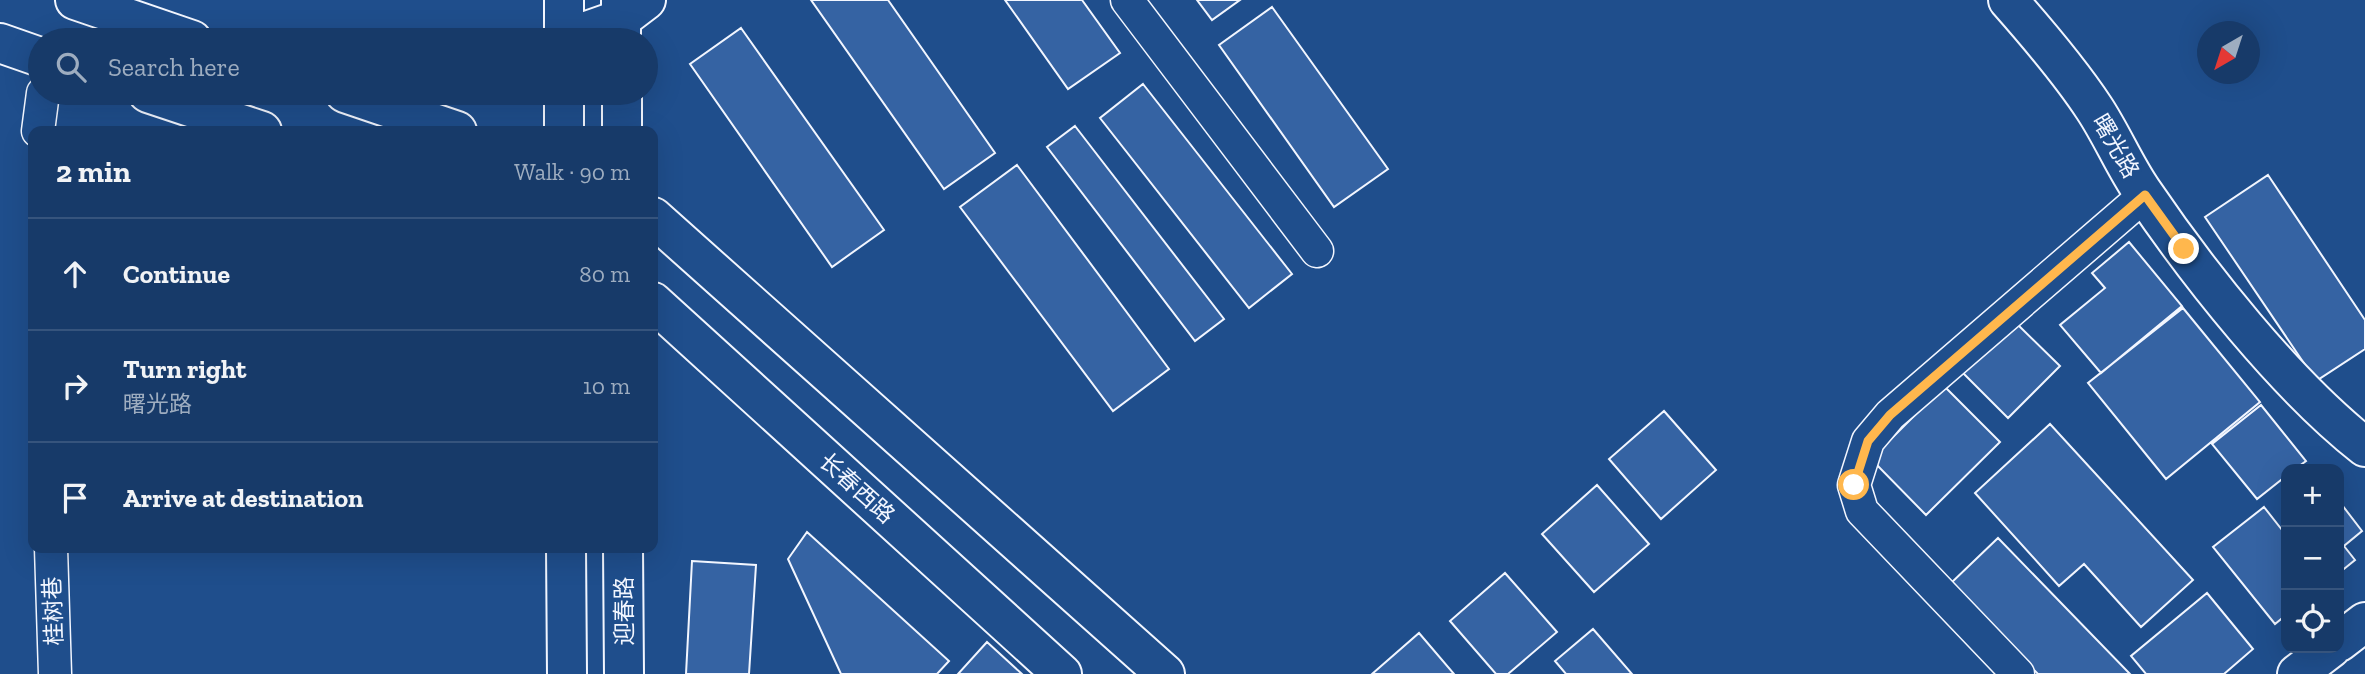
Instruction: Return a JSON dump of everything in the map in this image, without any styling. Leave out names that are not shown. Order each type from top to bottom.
[{"type":"main road","points":[[75,0],[157,28]]},
{"type":"main road","points":[[564,0],[564,28]]},
{"type":"main road","name":"曙光路","points":[[2008,0],[2094,108],[2145,195],[2184,249],[2283,368],[2343,429],[2365,447]]},
{"type":"main road","points":[[593,28],[627,15]]},
{"type":"main road","points":[[0,43],[28,53]]},
{"type":"main road","points":[[184,105],[247,126]]},
{"type":"main road","points":[[380,105],[442,126]]},
{"type":"main road","points":[[564,105],[564,126]]},
{"type":"main road","points":[[622,105],[622,126]]},
{"type":"main road","points":[[658,221],[1165,674]]},
{"type":"main road","name":"长春西路","points":[[658,307],[1062,674]]},
{"type":"main road","points":[[566,553],[567,674]]},
{"type":"main road","name":"迎春路","points":[[623,553],[624,674]]},
{"type":"main road","points":[[2344,638],[2365,622]]},
{"type":"main road","points":[[2297,674],[2324,653]]},
{"type":"street","points":[[1127,0],[1317,251]]},
{"type":"street","points":[[39,126],[41,105]]},
{"type":"street","points":[[2018,674],[1862,511],[1854,485],[1868,441],[1890,415],[2145,195]]},
{"type":"street","name":"桂树巷","points":[[51,553],[55,674]]},
{"type":"building","points":[[811,0],[888,0],[995,153],[944,189]]},
{"type":"building","points":[[1005,0],[1082,0],[1120,53],[1068,89]]},
{"type":"building","points":[[1197,0],[1240,0],[1212,20]]},
{"type":"building","points":[[1272,7],[1388,169],[1334,207],[1219,45]]},
{"type":"building","points":[[741,28],[884,230],[832,267],[690,64]]},
{"type":"building","points":[[1143,84],[1292,274],[1249,308],[1100,118]]},
{"type":"building","points":[[1075,126],[1224,319],[1195,341],[1047,147]]},
{"type":"building","points":[[1017,165],[1169,369],[1113,411],[960,207]]},
{"type":"building","points":[[2268,175],[2365,320],[2365,349],[2316,381],[2205,217]]},
{"type":"building","points":[[2129,242],[2182,306],[2101,373],[2060,325],[2105,288],[2092,273]]},
{"type":"building","points":[[2183,308],[2260,402],[2166,479],[2088,383]]},
{"type":"building","points":[[2014,321],[2060,366],[2008,418],[1962,372]]},
{"type":"building","points":[[1944,386],[2000,442],[1926,515],[1871,459]]},
{"type":"building","points":[[2261,405],[2306,461],[2302,464],[2281,464],[2281,480],[2257,499],[2212,444]]},
{"type":"building","points":[[1664,411],[1716,470],[1661,519],[1609,459]]},
{"type":"building","points":[[2050,424],[2193,580],[2141,627],[2084,564],[2059,586],[1975,493]]},
{"type":"building","points":[[1597,485],[1649,544],[1594,592],[1542,534]]},
{"type":"building","points":[[2264,507],[2281,529],[2281,619],[2275,624],[2213,547]]},
{"type":"building","points":[[2344,508],[2362,531],[2344,546]]},
{"type":"building","points":[[807,532],[949,661],[937,674],[841,674],[788,559]]},
{"type":"building","points":[[1998,538],[2130,674],[2038,674],[1950,584]]},
{"type":"building","points":[[2344,546],[2355,560],[2344,569]]},
{"type":"building","points":[[692,561],[756,565],[749,674],[686,674]]},
{"type":"building","points":[[1505,573],[1557,632],[1508,674],[1496,674],[1450,621]]},
{"type":"building","points":[[2207,593],[2253,649],[2224,674],[2146,674],[2131,656]]},
{"type":"building","points":[[1593,629],[1632,674],[1566,674],[1555,661]]},
{"type":"building","points":[[1419,633],[1454,674],[1372,674]]},
{"type":"building","points":[[987,642],[1022,674],[958,674]]},
{"type":"route","points":[[1854,485],[1868,441],[1890,415],[2145,195],[2184,249]]}]
